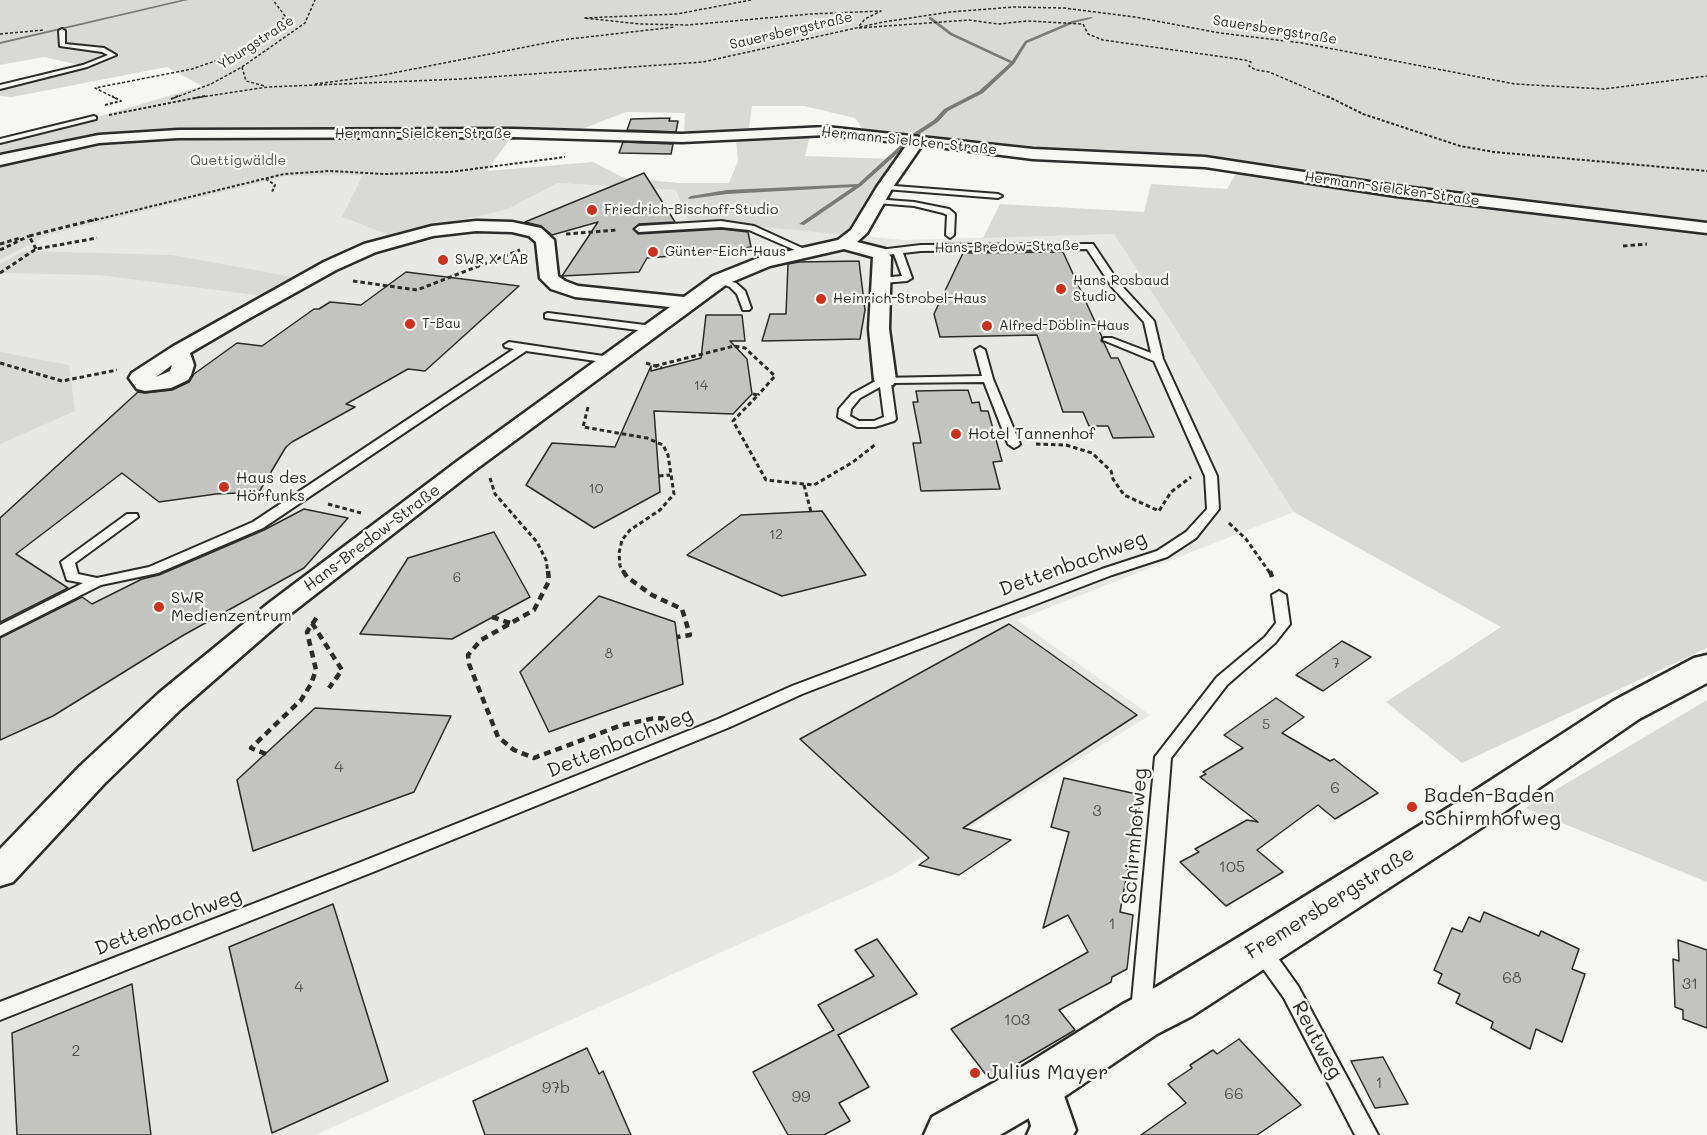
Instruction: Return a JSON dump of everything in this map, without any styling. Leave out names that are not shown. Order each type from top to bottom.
[{"type":"main road","name":"Fremersbergstraße","points":[[951,1135],[1040,1084],[1140,1019],[1175,1001],[1260,948],[1466,817],[1626,710],[1707,667]]},
{"type":"street","name":"Hermann-Sielcken-Straße","points":[[0,160],[99,140],[178,134],[514,133],[682,138],[826,131],[1033,154],[1205,162],[1366,187],[1707,228]]},
{"type":"street","points":[[844,244],[858,233],[912,139]]},
{"type":"street","points":[[179,351],[313,276],[370,248],[432,231],[476,226],[512,227],[551,238],[549,278],[558,285],[575,291],[687,303]]},
{"type":"street","name":"Hans-Bredow-Straße","points":[[0,872],[92,775],[170,701],[306,588],[467,465],[687,303],[720,280],[764,262],[844,244],[889,252]]},
{"type":"street","points":[[885,380],[879,329],[883,280],[882,257],[889,252]]},
{"type":"street","points":[[1040,1084],[1054,1130],[1049,1135]]},
{"type":"lane","points":[[0,87],[85,66],[113,55],[104,50],[62,45],[62,31]]},
{"type":"lane","points":[[0,141],[94,118]]},
{"type":"lane","points":[[881,194],[998,196]]},
{"type":"lane","points":[[881,194],[946,211],[951,214],[950,235]]},
{"type":"lane","points":[[639,229],[721,224],[751,228],[807,252]]},
{"type":"lane","name":"Hans-Bredow-Straße","points":[[889,252],[921,248],[1090,246],[1115,285],[1149,321],[1158,359],[1204,475]]},
{"type":"lane","points":[[720,280],[733,285],[742,293],[746,308]]},
{"type":"lane","points":[[548,316],[653,329]]},
{"type":"lane","points":[[1108,340],[1158,359]]},
{"type":"lane","points":[[509,345],[610,360]]},
{"type":"lane","points":[[0,632],[97,582],[153,570],[258,525],[524,347]]},
{"type":"lane","points":[[980,350],[988,379],[1014,444]]},
{"type":"lane","points":[[885,380],[890,419],[875,424],[857,424],[844,417],[845,409],[856,396],[885,380],[988,379]]},
{"type":"lane","points":[[1204,475],[1213,509]]},
{"type":"lane","name":"Dettenbachweg","points":[[0,1011],[367,867],[724,723],[796,690],[1162,554],[1191,535],[1213,509]]},
{"type":"lane","points":[[97,582],[72,577],[68,562],[132,517]]},
{"type":"lane","name":"Schirmhofweg","points":[[1140,1019],[1163,756],[1222,681],[1270,640],[1282,624],[1279,594]]},
{"type":"lane","name":"Reutweg","points":[[1260,948],[1291,992],[1367,1135]]},
{"type":"path","points":[[99,107],[122,102],[95,88],[192,69],[224,58],[253,44],[273,31],[285,16],[273,0]]},
{"type":"path","name":"Yburgstraße","points":[[162,103],[211,84],[242,67],[305,23],[315,0]]},
{"type":"path","points":[[751,0],[677,14],[584,18],[640,24],[688,25],[881,10],[865,19],[859,26]]},
{"type":"path","name":"Sauersbergstraße","points":[[94,118],[162,103],[268,87],[461,79],[703,62],[751,53],[859,26],[950,12],[1014,7],[1103,12],[1220,33],[1302,43],[1515,84],[1604,89],[1707,76]]},
{"type":"path","points":[[846,30],[969,20],[998,24],[1027,21],[1083,24],[1088,34],[1104,40],[1245,60],[1251,63],[1249,66],[1256,70],[1269,72],[1310,88],[1363,114],[1460,146],[1526,155],[1707,171]]},
{"type":"path","points":[[291,87],[382,75],[561,40],[706,23]]},
{"type":"path","points":[[0,34],[36,30],[62,31]]},
{"type":"path","name":"Sauersbergstraße","points":[[242,67],[246,81],[268,87]]},
{"type":"path","points":[[0,244],[284,174],[330,171],[385,174],[450,172],[565,157]]},
{"type":"path","points":[[265,179],[275,185],[272,192]]},
{"type":"path","points":[[313,276],[417,290],[475,270],[551,238],[572,232],[617,230]]},
{"type":"path","points":[[29,236],[36,249]]},
{"type":"path","points":[[0,250],[29,236]]},
{"type":"path","points":[[0,273],[36,249],[97,238]]},
{"type":"path","points":[[655,366],[734,346],[745,348],[775,376],[733,421],[733,425],[766,480],[814,485],[853,462]]},
{"type":"path","points":[[0,363],[62,381],[104,374]]},
{"type":"path","points":[[753,394],[758,395]]},
{"type":"path","points":[[559,397],[588,406],[583,427],[647,438],[663,445],[668,455],[674,494],[668,503],[630,530],[622,540],[619,553],[620,566],[632,582],[682,609],[690,635],[677,637]]},
{"type":"path","points":[[1027,444],[1066,445],[1092,453],[1112,471],[1113,479],[1124,495],[1158,511],[1171,492],[1204,475]]},
{"type":"path","points":[[467,465],[489,475],[495,494],[537,542],[546,560],[549,581],[543,597],[534,610],[481,640],[468,655],[469,664],[498,737],[514,750],[534,758],[622,725],[656,718],[724,723]]},
{"type":"path","points":[[658,476],[670,475]]},
{"type":"path","points":[[804,485],[811,512]]},
{"type":"path","points":[[301,496],[392,522]]},
{"type":"path","points":[[1213,509],[1246,539],[1268,567],[1279,594]]},
{"type":"path","points":[[266,754],[251,748],[301,700],[311,684],[315,670],[307,632],[317,616],[306,588]]},
{"type":"path","points":[[492,617],[510,623]]},
{"type":"path","points":[[312,622],[342,670],[329,688]]},
{"type":"shaded area","points":[[364,175],[343,217],[508,209],[558,183],[677,190],[688,220],[904,240],[1114,234],[1294,512],[1017,620],[1150,715],[893,875],[315,1135],[0,1135],[0,260],[48,235],[287,176]]},
{"type":"green space","name":"Quettigwäldle","points":[[0,0],[1707,0],[1707,648],[1462,763],[1386,702],[1501,627],[1294,512],[1114,234],[983,238],[1000,204],[1144,212],[1151,184],[1227,189],[1238,170],[1225,165],[1068,156],[866,134],[855,118],[804,106],[752,106],[748,134],[684,134],[685,113],[626,112],[569,134],[514,133],[487,171],[593,162],[624,178],[680,183],[729,183],[738,161],[736,140],[810,135],[805,156],[894,159],[847,235],[688,220],[676,190],[558,183],[508,209],[392,236],[342,217],[363,175],[287,176],[48,235],[0,260],[0,141],[94,118],[202,86],[167,67],[12,97],[0,96],[0,87],[84,66],[44,57],[0,65]]},
{"type":"green space","points":[[24,251],[172,255],[299,278],[264,296],[99,275],[0,273],[0,264]]},
{"type":"green space","points":[[0,352],[69,365],[75,411],[0,444]]},
{"type":"green space","points":[[1707,700],[1707,882],[1525,808]]},
{"type":"building","points":[[670,118],[669,121],[678,121],[676,132],[627,130],[631,119]]},
{"type":"building","points":[[623,142],[673,144],[671,154],[619,153]]},
{"type":"building","points":[[644,173],[675,222],[639,224],[633,229],[638,234],[721,229],[748,232],[751,247],[647,258],[639,272],[562,276],[598,222],[552,235],[541,226],[525,222]]},
{"type":"building","points":[[1063,252],[1102,337],[1101,341],[1111,358],[1118,358],[1154,437],[1113,438],[1108,426],[1089,426],[1083,412],[1063,412],[1037,335],[940,337],[934,314],[963,253]]},
{"type":"building","name":"Heinrich-Strobel-Haus","points":[[859,261],[865,310],[860,339],[762,341],[770,314],[786,314],[788,264]]},
{"type":"building","name":"Haus des Hörfunks","points":[[406,272],[519,286],[425,371],[408,369],[346,404],[355,407],[292,442],[286,447],[259,492],[216,494],[159,502],[122,473],[16,554],[68,588],[0,622],[0,518],[138,392],[172,390],[189,382],[194,374],[237,343],[262,346],[314,309],[319,309],[330,302],[361,305]]},
{"type":"building","points":[[706,315],[742,315],[745,341],[730,341],[747,359],[752,394],[733,414],[654,411],[660,492],[594,528],[526,485],[552,443],[615,447],[651,366],[651,371],[701,358]]},
{"type":"building","name":"Hotel Tannenhof","points":[[968,390],[972,403],[979,402],[981,411],[988,411],[1002,461],[993,462],[1000,489],[921,491],[913,443],[921,443],[913,402],[918,402],[916,391]]},
{"type":"building","name":"SWR Medienzentrum","points":[[304,509],[348,518],[304,568],[182,636],[53,716],[0,740],[0,638],[82,597],[92,604],[142,579],[159,575],[264,530]]},
{"type":"building","points":[[822,511],[866,575],[782,596],[687,555],[741,515]]},
{"type":"building","points":[[494,532],[530,597],[452,639],[360,634],[408,558]]},
{"type":"building","points":[[599,596],[675,622],[683,684],[549,732],[520,672]]},
{"type":"building","points":[[1009,624],[1137,715],[963,828],[1011,840],[959,875],[919,865],[929,858],[800,739]]},
{"type":"building","points":[[1342,641],[1371,657],[1323,691],[1296,675]]},
{"type":"building","points":[[1276,698],[1304,717],[1282,733],[1330,761],[1334,759],[1378,793],[1335,819],[1318,805],[1257,850],[1283,872],[1226,906],[1180,862],[1199,852],[1195,849],[1247,820],[1258,822],[1200,777],[1206,774],[1203,772],[1243,748],[1224,735]]},
{"type":"building","points":[[315,708],[451,716],[414,792],[253,851],[237,780]]},
{"type":"building","points":[[1064,778],[1141,795],[1120,912],[1133,915],[1127,969],[1112,977],[1111,982],[1059,1010],[1075,1030],[990,1080],[951,1029],[1088,952],[1068,915],[1043,928],[1069,832],[1051,827]]},
{"type":"building","points":[[333,904],[388,1081],[272,1133],[229,947]]},
{"type":"building","points":[[1484,912],[1539,936],[1541,931],[1579,949],[1572,969],[1585,974],[1562,1042],[1536,1029],[1530,1049],[1491,1028],[1493,1022],[1456,1003],[1460,994],[1438,983],[1442,974],[1434,970],[1452,928],[1462,932],[1469,917],[1480,922]]},
{"type":"building","points":[[877,939],[917,994],[838,1035],[869,1087],[839,1103],[850,1121],[824,1135],[788,1135],[753,1072],[834,1030],[818,1005],[874,976],[855,950]]},
{"type":"building","points":[[1678,940],[1707,950],[1707,1028],[1683,1019],[1683,1010],[1675,1007],[1673,959],[1679,961]]},
{"type":"building","points":[[132,984],[151,1135],[17,1135],[12,1033]]},
{"type":"building","points":[[1239,1039],[1301,1105],[1257,1135],[1141,1135],[1186,1103],[1168,1084],[1192,1068],[1190,1065],[1213,1050],[1217,1054]]},
{"type":"building","points":[[587,1048],[599,1074],[603,1071],[631,1135],[485,1135],[473,1101]]},
{"type":"building","points":[[1383,1057],[1408,1104],[1375,1108],[1351,1061]]},
{"type":"waterway","points":[[0,43],[186,0]]},
{"type":"waterway","points":[[930,18],[951,34],[1013,63]]},
{"type":"waterway","points":[[1013,63],[1026,42],[1073,22],[1091,18]]},
{"type":"waterway","points":[[802,224],[859,185],[916,134],[936,121],[946,110],[981,92],[1013,63]]},
{"type":"waterway","points":[[691,198],[727,192],[857,185]]},
{"type":"place","name":"Friedrich-Bischoff-Studio","points":[[592,210]]},
{"type":"place","name":"Günter-Eich-Haus","points":[[653,252]]},
{"type":"place","name":"SWR X LAB","points":[[443,260]]},
{"type":"place","name":"Hans Rosbaud Studio","points":[[1061,289]]},
{"type":"place","name":"Heinrich-Strobel-Haus","points":[[821,299]]},
{"type":"place","name":"T-Bau","points":[[410,324]]},
{"type":"place","name":"Alfred-Döblin-Haus","points":[[987,326]]},
{"type":"place","name":"Hotel Tannenhof","points":[[956,434]]},
{"type":"place","name":"Haus des Hörfunks","points":[[224,487]]},
{"type":"place","name":"SWR Medienzentrum","points":[[159,607]]},
{"type":"place","name":"Baden-Baden Schirmhofweg","points":[[1412,807]]},
{"type":"place","name":"Julius Mayer","points":[[975,1073]]}]
